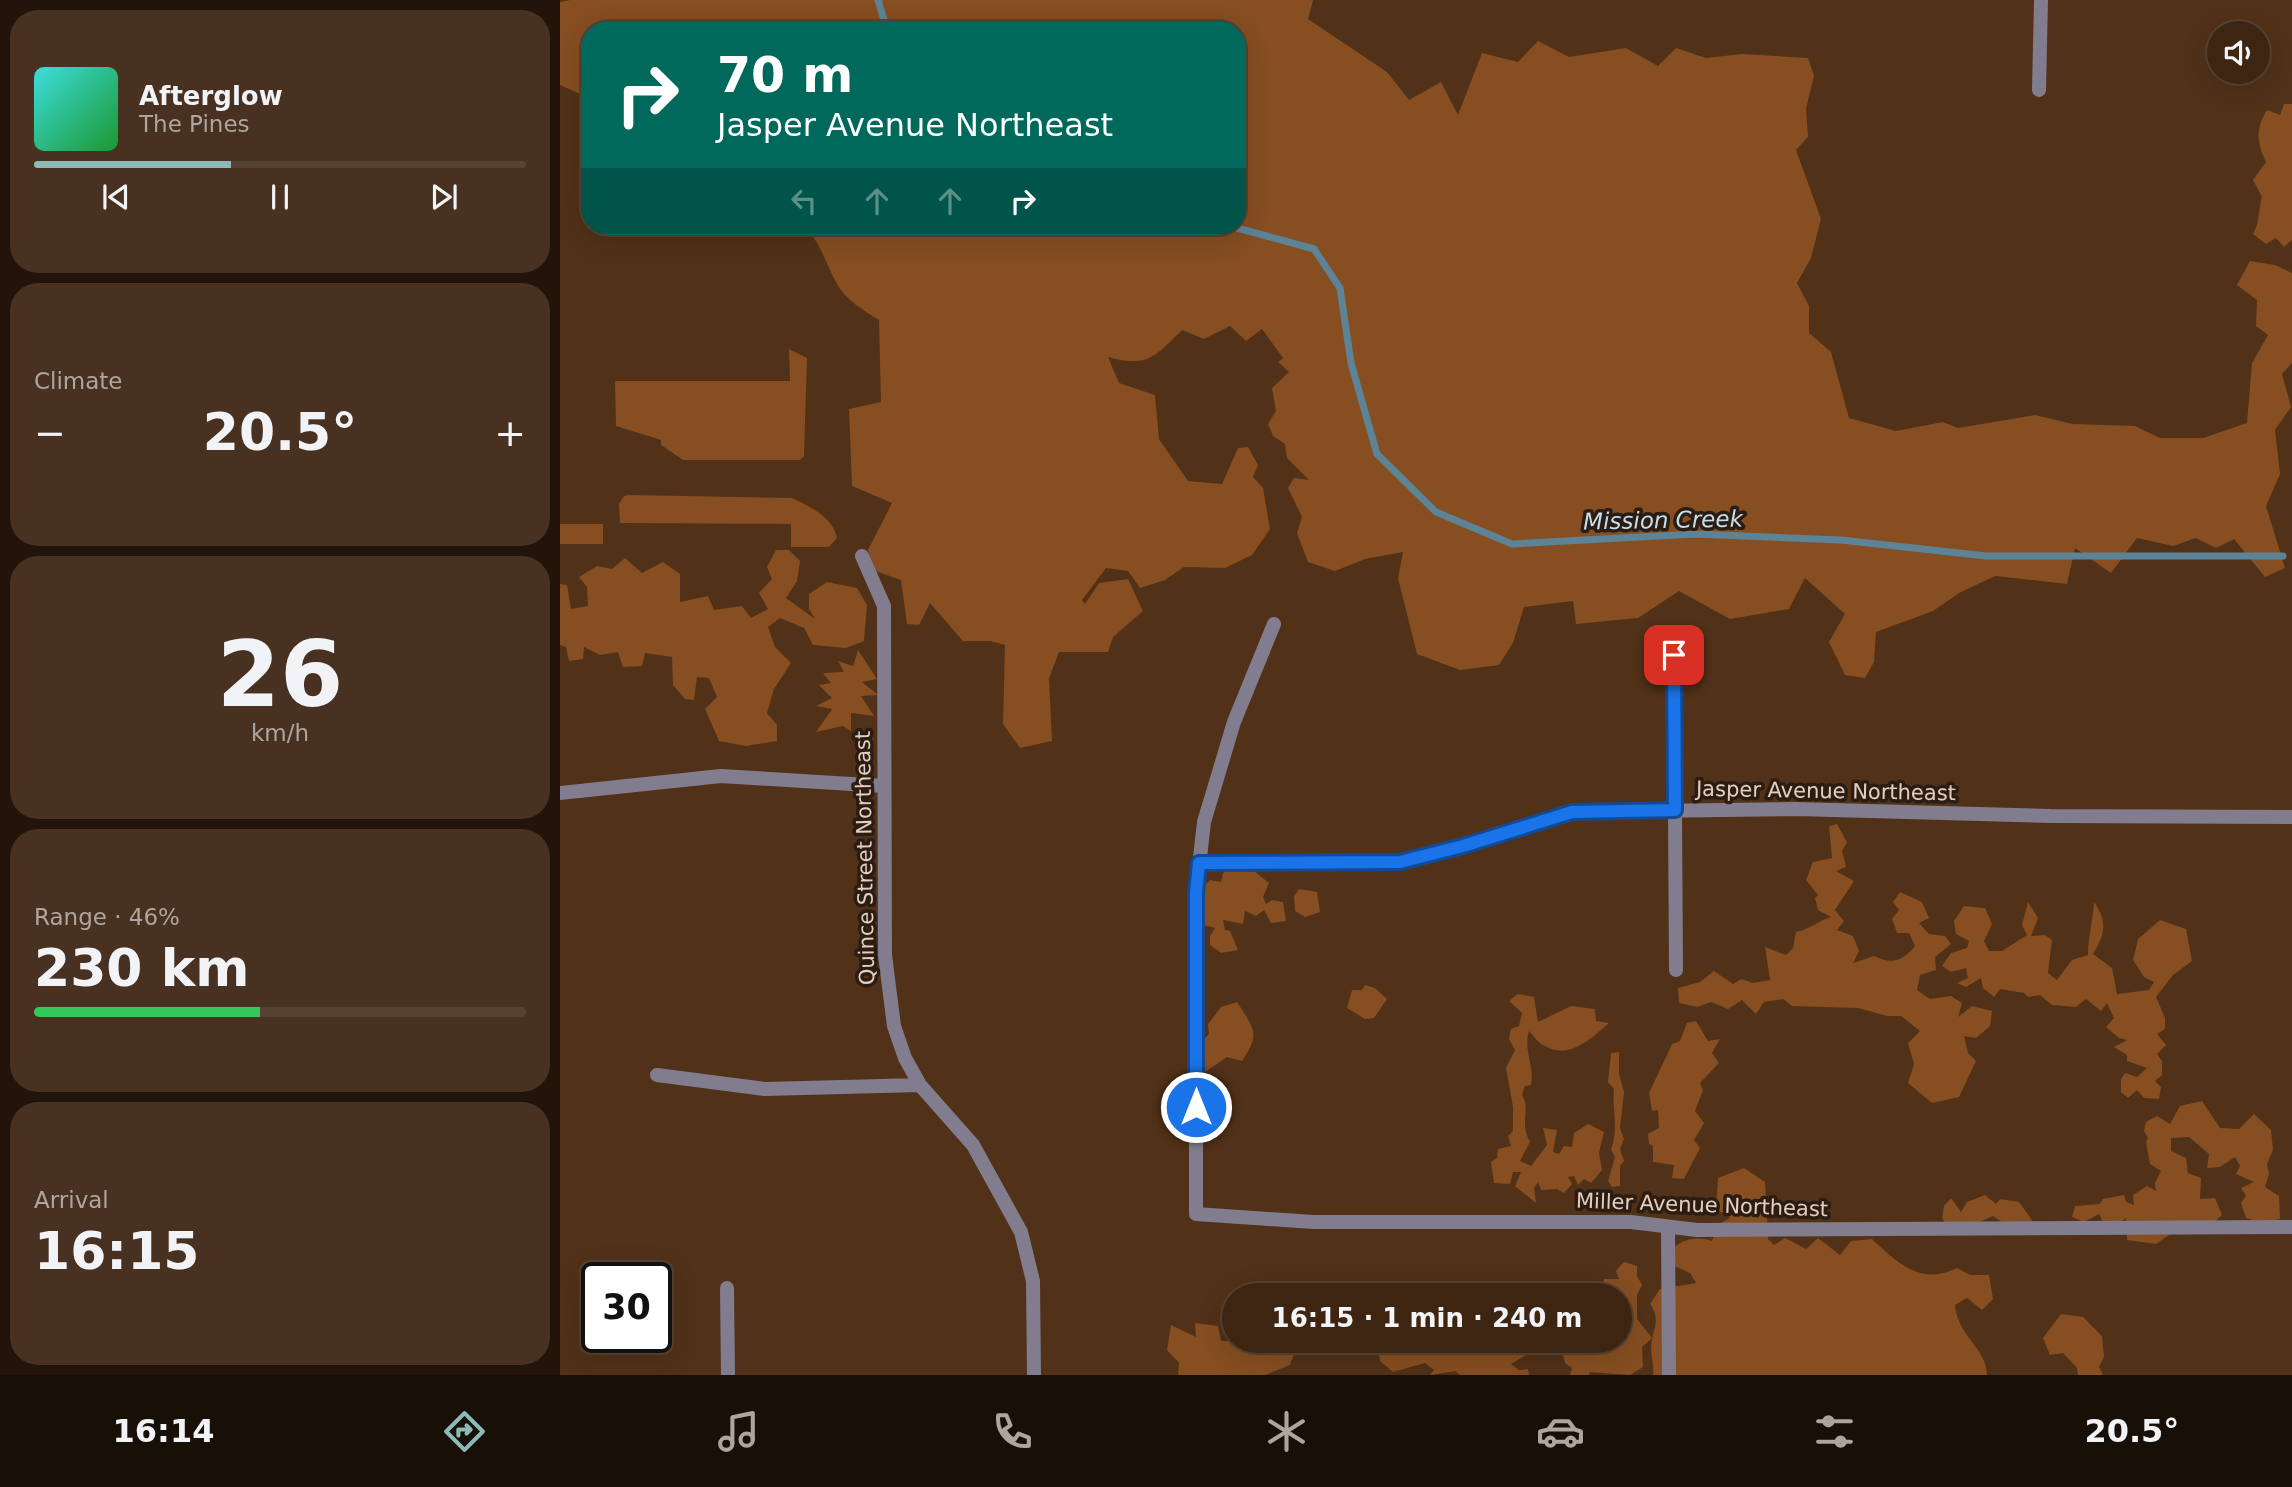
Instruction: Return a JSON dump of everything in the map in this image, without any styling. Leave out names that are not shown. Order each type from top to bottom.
[{"type":"street","points":[[2039,90],[2041,0]]},
{"type":"street","name":"Quince Street Northeast","points":[[862,556],[884,606],[887,991],[894,1026],[905,1058],[920,1084],[973,1145],[1021,1232],[1033,1281],[1034,1375]]},
{"type":"street","points":[[1199,863],[1204,822],[1214,781],[1234,722],[1274,624]]},
{"type":"street","points":[[1674,655],[1676,970]]},
{"type":"street","points":[[560,793],[721,776],[884,786]]},
{"type":"street","name":"Jasper Avenue Northeast","points":[[1199,863],[1400,862],[1463,846],[1572,812],[1675,810],[2292,817]]},
{"type":"street","name":"Miller Avenue Northeast","points":[[1199,863],[1196,893],[1196,1214],[1313,1222],[1631,1222],[1697,1230],[2292,1227]]},
{"type":"street","points":[[657,1074],[765,1088],[920,1084]]},
{"type":"street","points":[[1668,1227],[1669,1375]]},
{"type":"street","points":[[727,1288],[728,1375]]},
{"type":"shaded area","points":[[1313,0],[1308,19],[1387,72],[1409,100],[1441,82],[1458,115],[1482,53],[1518,62],[1538,41],[1569,57],[1626,48],[1658,66],[1676,48],[1706,58],[1742,54],[1808,58],[1814,76],[1806,109],[1808,137],[1796,150],[1821,219],[1811,258],[1797,283],[1809,306],[1809,333],[1831,352],[1849,418],[1896,431],[1943,422],[1958,428],[2035,415],[2073,424],[2135,426],[2160,438],[2203,438],[2247,423],[2252,363],[2268,335],[2256,326],[2257,300],[2237,285],[2250,261],[2275,265],[2292,273],[2292,363],[2282,374],[2291,407],[2275,430],[2280,474],[2266,506],[2285,568],[2265,577],[2234,539],[2216,548],[2196,538],[2173,546],[2137,538],[2111,573],[2075,548],[2067,584],[1995,576],[1959,593],[1933,611],[1876,632],[1874,662],[1865,678],[1845,675],[1829,642],[1845,614],[1805,578],[1789,609],[1730,619],[1679,591],[1638,618],[1576,624],[1573,601],[1524,607],[1513,643],[1499,665],[1460,670],[1417,654],[1398,578],[1403,552],[1365,559],[1335,571],[1308,562],[1297,533],[1302,517],[1288,488],[1294,478],[1309,480],[1287,458],[1285,444],[1273,436],[1268,424],[1276,411],[1272,388],[1289,372],[1278,362],[1283,358],[1262,329],[1246,341],[1230,326],[1204,339],[1182,330],[1150,358],[1132,361],[1108,357],[1119,383],[1155,395],[1159,439],[1188,481],[1222,484],[1238,448],[1248,447],[1258,465],[1253,477],[1263,488],[1270,529],[1252,555],[1225,568],[1184,567],[1165,580],[1140,588],[1128,571],[1106,568],[1082,600],[1085,604],[1099,583],[1128,579],[1143,611],[1113,637],[1108,652],[1059,652],[1049,678],[1052,741],[1020,748],[1003,724],[1005,645],[990,641],[963,641],[930,603],[919,625],[907,624],[901,580],[873,570],[868,550],[892,503],[852,486],[849,409],[881,402],[879,320],[856,305],[841,290],[812,235],[1246,235],[1246,21],[581,21],[580,94],[560,85],[560,2]]},
{"type":"shaded area","points":[[2284,104],[2292,104],[2292,240],[2284,247],[2276,238],[2266,244],[2253,234],[2262,197],[2253,180],[2266,162],[2259,136],[2263,117],[2267,110],[2280,115]]},
{"type":"shaded area","points":[[789,349],[807,358],[804,456],[800,460],[683,460],[661,445],[661,440],[616,426],[615,381],[790,381]]},
{"type":"shaded area","points":[[624,496],[792,498],[825,518],[837,538],[829,547],[791,547],[791,524],[620,523],[619,504]]},
{"type":"shaded area","points":[[560,524],[603,524],[603,544],[560,544]]},
{"type":"shaded area","points":[[776,550],[789,550],[800,561],[797,581],[786,598],[815,619],[809,609],[809,594],[827,582],[857,588],[867,605],[864,641],[846,648],[813,645],[804,628],[780,618],[768,627],[775,647],[791,663],[774,689],[767,713],[777,725],[777,741],[746,746],[719,741],[705,709],[717,697],[709,678],[697,677],[694,700],[685,699],[673,685],[672,657],[645,653],[642,666],[623,667],[618,652],[600,655],[584,647],[583,659],[569,661],[566,647],[560,645],[560,584],[567,585],[571,609],[588,606],[587,587],[579,577],[597,566],[612,569],[625,558],[642,573],[663,562],[680,574],[680,602],[708,596],[714,610],[742,606],[751,618],[768,609],[759,593],[772,579],[767,567]]},
{"type":"shaded area","points":[[858,650],[877,679],[862,682],[878,695],[861,696],[874,716],[851,713],[851,731],[843,726],[816,732],[832,709],[816,706],[832,698],[819,685],[831,683],[823,673],[844,672],[838,661],[853,666]]},
{"type":"shaded area","points":[[1837,824],[1847,842],[1842,851],[1846,867],[1836,871],[1854,881],[1835,910],[1844,921],[1837,930],[1853,936],[1859,951],[1853,963],[1874,956],[1897,960],[1915,946],[1909,933],[1897,933],[1892,919],[1899,910],[1893,902],[1900,892],[1922,902],[1929,918],[1919,923],[1929,934],[1945,936],[1951,944],[1935,957],[1936,970],[1920,975],[1917,990],[1930,999],[1951,996],[1962,1003],[1958,1017],[1972,1006],[1992,1011],[1990,1026],[1976,1038],[1964,1036],[1968,1053],[1976,1061],[1959,1097],[1932,1103],[1908,1083],[1914,1064],[1908,1043],[1920,1031],[1901,1016],[1887,1016],[1858,1008],[1792,1006],[1783,999],[1764,1002],[1756,1014],[1742,1000],[1728,1009],[1711,1002],[1697,1007],[1679,1003],[1678,988],[1700,982],[1714,971],[1733,984],[1741,979],[1753,983],[1770,980],[1765,947],[1786,955],[1793,948],[1796,932],[1831,917],[1818,910],[1815,898],[1818,895],[1806,880],[1813,862],[1832,858],[1829,826]]},
{"type":"shaded area","points":[[1234,867],[1254,871],[1269,883],[1263,897],[1266,904],[1272,900],[1283,902],[1286,921],[1271,923],[1264,910],[1256,916],[1245,911],[1243,924],[1223,920],[1225,930],[1230,931],[1238,950],[1221,953],[1210,945],[1210,936],[1215,928],[1204,925],[1205,911],[1190,910],[1189,901],[1210,880],[1221,882],[1223,873]]},
{"type":"shaded area","points":[[1299,889],[1317,892],[1320,912],[1305,917],[1295,911],[1294,896]]},
{"type":"shaded area","points":[[2028,902],[2038,918],[2031,936],[2045,935],[2052,940],[2048,973],[2057,980],[2072,960],[2088,955],[2094,902],[2103,928],[2093,954],[2112,968],[2117,994],[2149,990],[2154,982],[2144,977],[2133,960],[2138,939],[2160,920],[2186,929],[2192,961],[2173,975],[2156,997],[2165,1018],[2165,1029],[2157,1034],[2166,1045],[2157,1054],[2162,1061],[2162,1075],[2155,1081],[2161,1087],[2159,1099],[2144,1098],[2137,1090],[2128,1098],[2121,1092],[2121,1079],[2125,1073],[2137,1077],[2147,1068],[2127,1061],[2127,1055],[2114,1047],[2127,1040],[2119,1038],[2106,1027],[2114,1018],[2107,1003],[2101,1011],[2086,999],[2076,1007],[2052,1005],[2040,995],[2028,997],[2024,993],[2000,989],[1994,997],[1983,988],[1981,978],[1966,987],[1957,983],[1968,978],[1966,968],[1951,972],[1942,966],[1951,953],[1967,948],[1969,941],[1956,934],[1954,921],[1964,906],[1985,908],[1992,924],[1984,941],[1989,951],[2002,951],[2027,935],[2022,925]]},
{"type":"shaded area","points":[[1365,985],[1375,988],[1387,999],[1374,1018],[1365,1019],[1347,1008],[1352,990],[1362,990]]},
{"type":"shaded area","points":[[1518,994],[1534,997],[1538,1022],[1571,1006],[1595,1009],[1596,1021],[1609,1023],[1579,1046],[1563,1051],[1542,1045],[1529,1031],[1527,1045],[1532,1078],[1531,1085],[1525,1086],[1522,1095],[1526,1105],[1525,1128],[1530,1142],[1520,1161],[1531,1166],[1547,1145],[1543,1128],[1557,1130],[1553,1152],[1559,1154],[1564,1146],[1572,1147],[1574,1133],[1588,1124],[1604,1132],[1599,1153],[1602,1170],[1591,1183],[1584,1179],[1578,1185],[1574,1176],[1568,1177],[1572,1184],[1564,1193],[1557,1189],[1541,1190],[1538,1182],[1534,1188],[1536,1203],[1515,1186],[1521,1172],[1513,1172],[1510,1184],[1494,1183],[1491,1162],[1497,1158],[1498,1149],[1511,1146],[1508,1136],[1513,1131],[1513,1107],[1506,1068],[1515,1050],[1509,1039],[1511,1029],[1519,1026],[1522,1013],[1509,1001]]},
{"type":"shaded area","points":[[1237,1002],[1251,1025],[1252,1044],[1242,1061],[1227,1057],[1205,1072],[1190,1053],[1209,1034],[1208,1024],[1221,1007]]},
{"type":"shaded area","points":[[1696,1021],[1708,1041],[1720,1039],[1712,1053],[1719,1063],[1700,1083],[1703,1090],[1695,1111],[1704,1123],[1694,1140],[1700,1148],[1684,1179],[1672,1178],[1674,1165],[1653,1162],[1653,1146],[1649,1144],[1648,1134],[1659,1128],[1658,1110],[1652,1111],[1649,1093],[1672,1044],[1680,1041],[1687,1023]]},
{"type":"shaded area","points":[[1619,1052],[1619,1074],[1624,1092],[1620,1128],[1624,1139],[1620,1149],[1624,1161],[1620,1166],[1620,1186],[1612,1187],[1608,1181],[1615,1157],[1611,1149],[1615,1127],[1614,1089],[1608,1082],[1611,1053]]},
{"type":"shaded area","points":[[2202,1101],[2220,1128],[2239,1129],[2254,1114],[2271,1130],[2273,1150],[2267,1164],[2269,1174],[2265,1187],[2279,1196],[2280,1219],[2262,1223],[2246,1218],[2241,1203],[2246,1196],[2241,1188],[2254,1182],[2236,1174],[2240,1166],[2235,1157],[2220,1167],[2207,1168],[2209,1154],[2189,1137],[2171,1138],[2171,1151],[2186,1158],[2188,1173],[2201,1178],[2200,1199],[2215,1198],[2222,1215],[2202,1233],[2186,1223],[2156,1244],[2127,1240],[2126,1218],[2107,1231],[2099,1214],[2084,1222],[2072,1217],[2075,1206],[2100,1204],[2103,1199],[2124,1195],[2126,1202],[2134,1205],[2133,1195],[2147,1186],[2156,1191],[2155,1183],[2161,1171],[2150,1164],[2146,1142],[2148,1138],[2144,1131],[2146,1122],[2157,1116],[2170,1124],[2180,1106]]},
{"type":"shaded area","points":[[1744,1168],[1765,1182],[1768,1239],[1774,1245],[1785,1238],[1806,1249],[1818,1238],[1840,1255],[1851,1241],[1872,1239],[1901,1263],[1921,1273],[1944,1273],[1957,1268],[1970,1275],[1989,1275],[1993,1299],[1982,1310],[1967,1298],[1955,1305],[1961,1325],[1982,1357],[1987,1375],[1653,1375],[1651,1347],[1656,1320],[1650,1304],[1660,1289],[1696,1283],[1690,1273],[1661,1260],[1672,1249],[1690,1239],[1712,1241],[1719,1224],[1730,1218],[1716,1209],[1718,1178]]},
{"type":"shaded area","points":[[1985,1195],[1996,1204],[2000,1199],[2019,1202],[2032,1220],[2021,1235],[1993,1216],[1977,1223],[1947,1226],[1942,1218],[1944,1206],[1951,1198],[1961,1212],[1967,1202]]},
{"type":"shaded area","points":[[1624,1262],[1637,1266],[1637,1276],[1642,1285],[1637,1295],[1637,1319],[1652,1338],[1642,1347],[1643,1367],[1630,1375],[1590,1372],[1589,1375],[1570,1375],[1572,1368],[1565,1363],[1563,1353],[1632,1353],[1632,1283],[1603,1283],[1604,1279],[1619,1279],[1616,1271]]},
{"type":"shaded area","points":[[2061,1314],[2083,1317],[2102,1336],[2104,1357],[2099,1367],[2103,1375],[2078,1375],[2077,1368],[2063,1353],[2050,1355],[2043,1338]]},
{"type":"shaded area","points":[[1195,1323],[1218,1326],[1222,1353],[1294,1354],[1290,1365],[1265,1375],[1178,1375],[1179,1363],[1167,1350],[1171,1325],[1196,1337]]},
{"type":"shaded area","points":[[1379,1353],[1527,1353],[1511,1364],[1519,1370],[1528,1369],[1529,1375],[1460,1375],[1455,1371],[1430,1375],[1434,1370],[1425,1363],[1393,1372],[1380,1361]]},
{"type":"waterway","name":"Mission Creek","points":[[878,0],[884,21]]},
{"type":"waterway","name":"Mission Creek","points":[[1246,230],[1314,249],[1340,288],[1351,363],[1377,454],[1436,512],[1512,544],[1695,534],[1841,540],[1986,556],[2283,556]]},
{"type":"route","points":[[1196,1107],[1196,893],[1199,863],[1226,865],[1400,862],[1463,846],[1572,812],[1675,810],[1674,655]]}]
